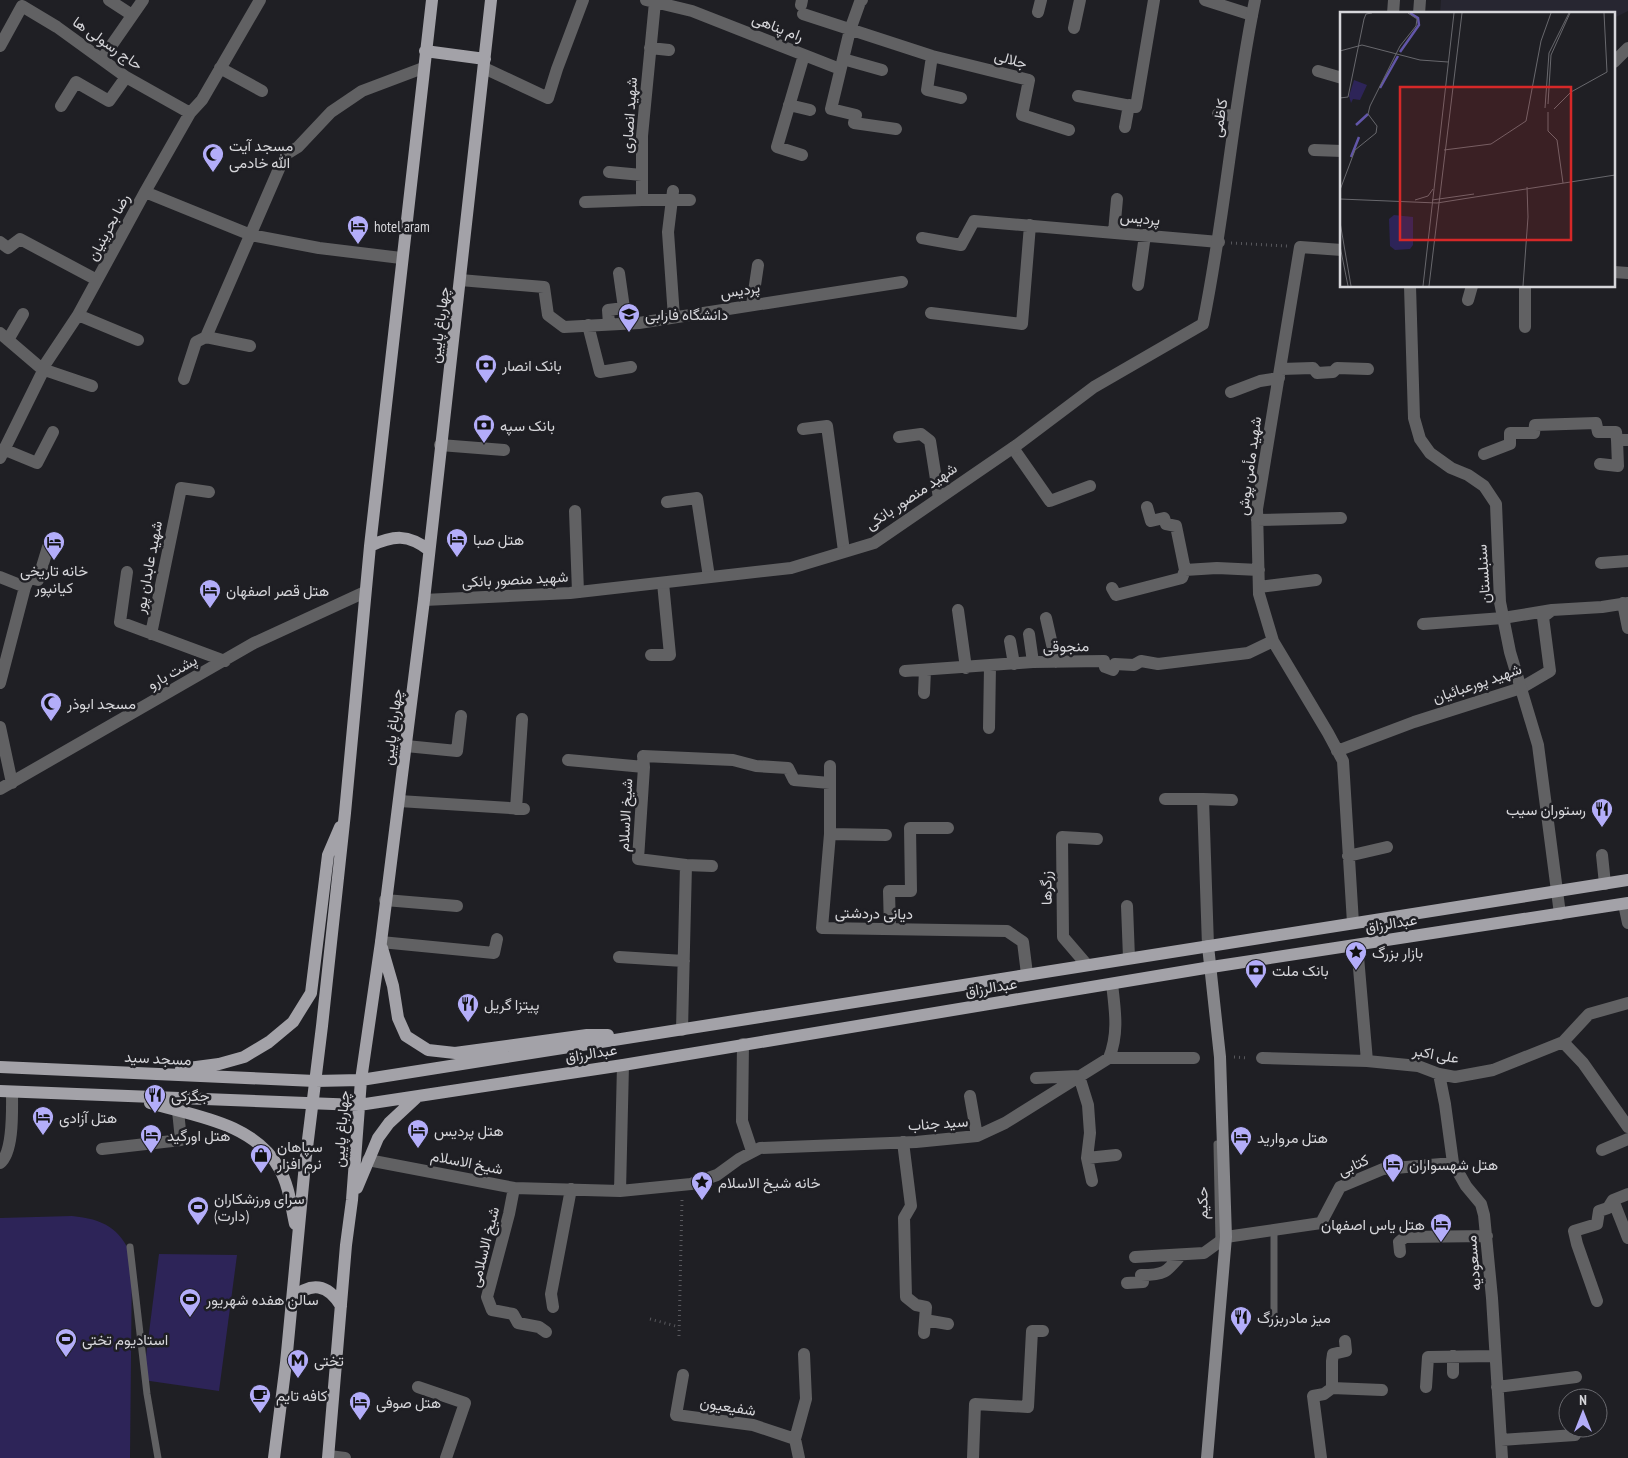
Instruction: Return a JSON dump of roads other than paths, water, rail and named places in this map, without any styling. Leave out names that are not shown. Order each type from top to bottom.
[{"type":"main road","name":"چهارباغ پایین","points":[[274,1458],[345,813],[365,592],[401,258],[432,0]]},
{"type":"main road","name":"چهارباغ پایین","points":[[328,1457],[352,1200],[360,1080],[381,942],[424,600],[440,445],[492,0]]},
{"type":"main road","points":[[425,51],[485,64]]},
{"type":"main road","points":[[370,546],[387,538],[403,538],[417,541],[429,550]]},
{"type":"main road","points":[[143,1073],[219,1064],[244,1056],[269,1042],[293,1022],[311,993],[328,855],[345,813]]},
{"type":"main road","name":"عبدالرزاق","points":[[315,1081],[360,1080],[1628,880]]},
{"type":"main road","name":"عبدالرزاق","points":[[312,1104],[359,1105],[417,1097],[623,1065],[1208,968],[1626,904]]},
{"type":"main road","points":[[381,942],[393,986],[398,1018],[406,1036],[428,1050],[455,1053],[587,1035],[650,1034]]},
{"type":"main road","points":[[1205,946],[1208,968]]},
{"type":"main road","name":"حکیم","points":[[1207,1458],[1226,1236],[1220,1057],[1208,968]]},
{"type":"main road","name":"مسجد سید","points":[[0,1067],[315,1081]]},
{"type":"main road","points":[[6,1092],[312,1104]]},
{"type":"main road","points":[[127,1097],[238,1130],[265,1148],[280,1169],[290,1197],[298,1238]]},
{"type":"main road","points":[[352,1200],[378,1138],[388,1122],[417,1097]]},
{"type":"main road","points":[[292,1299],[300,1291],[313,1288],[326,1289],[334,1294],[341,1306]]},
{"type":"street","points":[[109,0],[132,15]]},
{"type":"street","points":[[102,59],[143,0]]},
{"type":"street","points":[[145,192],[190,113],[202,100],[260,0]]},
{"type":"street","points":[[485,64],[548,98],[583,0]]},
{"type":"street","points":[[862,0],[850,30],[831,109],[856,115],[854,122],[896,129]]},
{"type":"street","points":[[1074,28],[1080,0]]},
{"type":"street","points":[[1078,96],[1136,106],[1154,0]]},
{"type":"street","points":[[1205,0],[1252,15]]},
{"type":"street","name":"کاظمی","points":[[1219,242],[1235,116],[1255,0]]},
{"type":"street","name":"شهید انصاری","points":[[642,200],[642,136],[650,48],[650,1]]},
{"type":"street","name":"رام پناهی","points":[[650,1],[692,11],[804,54],[842,64],[882,70]]},
{"type":"street","name":"حاج رسولی ها","points":[[0,46],[22,6],[57,27],[126,77],[190,113]]},
{"type":"street","name":"جلالی","points":[[802,6],[850,30],[932,56],[1029,80],[1022,115],[1069,130]]},
{"type":"street","points":[[650,48],[669,50]]},
{"type":"street","points":[[1616,60],[1628,48]]},
{"type":"street","points":[[802,154],[777,147],[804,54]]},
{"type":"street","points":[[932,56],[926,90],[961,98]]},
{"type":"street","points":[[220,68],[262,91]]},
{"type":"street","points":[[206,337],[284,154],[298,147],[332,112],[362,91],[423,68]]},
{"type":"street","points":[[1318,71],[1340,77]]},
{"type":"street","points":[[60,106],[76,82],[110,101],[126,77]]},
{"type":"street","points":[[789,105],[810,110]]},
{"type":"street","points":[[1125,127],[1129,105]]},
{"type":"street","points":[[1218,114],[1235,116]]},
{"type":"street","points":[[1314,150],[1340,151]]},
{"type":"street","points":[[609,172],[642,175]]},
{"type":"street","name":"رضا بحرینیان","points":[[2,453],[42,369],[78,315],[145,192],[251,235],[319,248],[401,258]]},
{"type":"street","points":[[673,195],[668,232],[674,317]]},
{"type":"street","points":[[585,202],[642,200],[673,195],[690,200]]},
{"type":"street","points":[[1114,232],[1117,199]]},
{"type":"street","name":"پردیس","points":[[922,238],[962,245],[974,221],[1219,242]]},
{"type":"street","points":[[931,313],[1022,324],[1030,226]]},
{"type":"street","points":[[1138,285],[1145,235]]},
{"type":"street","points":[[0,242],[8,248],[20,239],[97,280]]},
{"type":"street","name":"شهید منصور بانکی","points":[[424,600],[578,592],[791,568],[874,543],[1013,448],[1094,387],[1203,324],[1219,242]]},
{"type":"street","name":"شهید مأمن پوش","points":[[1340,250],[1300,247],[1257,509],[1257,520],[1259,594],[1272,641],[1343,761],[1353,923]]},
{"type":"street","points":[[752,304],[758,265]]},
{"type":"street","points":[[609,324],[608,310],[624,308],[619,273]]},
{"type":"street","name":"پردیس","points":[[460,280],[544,287],[548,315],[564,327],[639,322],[902,282]]},
{"type":"street","name":"سنبلستان","points":[[1410,288],[1414,418],[1420,439],[1430,453],[1450,468],[1468,475],[1484,486],[1496,504],[1500,602],[1510,652],[1538,745],[1560,914]]},
{"type":"street","points":[[1468,300],[1471,288]]},
{"type":"street","points":[[1524,288],[1524,327]]},
{"type":"street","points":[[23,314],[4,337],[42,369],[92,386]]},
{"type":"street","points":[[78,315],[138,340]]},
{"type":"street","points":[[588,325],[600,372],[632,367]]},
{"type":"street","points":[[184,379],[196,342],[206,337],[250,346]]},
{"type":"street","points":[[1231,392],[1280,373],[1313,368],[1316,373],[1332,372],[1337,368],[1368,369]]},
{"type":"street","points":[[1484,454],[1510,444],[1510,433],[1534,433],[1535,426],[1596,423],[1598,432],[1616,432],[1622,440],[1618,466],[1600,464]]},
{"type":"street","points":[[803,429],[827,426],[844,551]]},
{"type":"street","points":[[2,453],[37,463],[53,432]]},
{"type":"street","points":[[899,437],[921,434],[930,441],[939,498]]},
{"type":"street","points":[[440,445],[504,450]]},
{"type":"street","points":[[1013,448],[1050,501],[1090,486]]},
{"type":"street","name":"شهید عابدان پور","points":[[209,492],[180,488],[151,634],[224,661]]},
{"type":"street","points":[[667,502],[697,498],[709,578]]},
{"type":"street","points":[[1112,588],[1116,595],[1182,578],[1185,570],[1176,526],[1166,524],[1164,518],[1151,521],[1147,507]]},
{"type":"street","points":[[575,511],[578,592]]},
{"type":"street","points":[[1257,520],[1341,518]]},
{"type":"street","points":[[0,683],[5,644],[25,587],[29,578],[38,580],[48,547]]},
{"type":"street","points":[[1600,563],[1628,561]]},
{"type":"street","points":[[1185,570],[1217,568],[1259,570]]},
{"type":"street","points":[[127,572],[120,622],[151,634]]},
{"type":"street","points":[[0,577],[25,587]]},
{"type":"street","points":[[1259,587],[1316,580]]},
{"type":"street","points":[[651,655],[670,655],[663,583]]},
{"type":"street","name":"پشت بارو","points":[[0,789],[254,643],[365,592]]},
{"type":"street","points":[[1423,624],[1503,618],[1552,610],[1602,607],[1625,603],[1628,628]]},
{"type":"street","points":[[958,610],[966,668]]},
{"type":"street","name":"شهید پورعبائیان","points":[[1337,751],[1422,719],[1521,688],[1550,671],[1543,617],[1552,610]]},
{"type":"street","points":[[1046,618],[1056,662]]},
{"type":"street","points":[[1029,634],[1033,662]]},
{"type":"street","points":[[1010,641],[1014,664]]},
{"type":"street","name":"منجوقی","points":[[905,671],[1033,662],[1104,661],[1104,667],[1113,670],[1115,664],[1134,665],[1141,661],[1158,664],[1248,653],[1272,641]]},
{"type":"street","points":[[990,666],[990,728]]},
{"type":"street","points":[[924,693],[925,670]]},
{"type":"street","points":[[406,746],[457,751],[461,716]]},
{"type":"street","points":[[399,801],[520,809],[522,719]]},
{"type":"street","points":[[0,727],[12,783]]},
{"type":"street","name":"شیخ الاسلام","points":[[686,865],[638,860],[644,767],[643,756],[732,760],[756,766],[788,768],[794,780],[830,783]]},
{"type":"street","points":[[568,760],[644,767]]},
{"type":"street","name":"دیانی دردشتی","points":[[830,766],[830,834],[822,928],[890,929],[927,935],[1007,931],[1023,942],[1027,974]]},
{"type":"street","points":[[1165,799],[1232,800]]},
{"type":"street","points":[[1203,799],[1205,946]]},
{"type":"street","points":[[890,929],[889,892],[911,891],[910,828],[948,828]]},
{"type":"street","points":[[830,834],[886,835]]},
{"type":"street","name":"زرگرها","points":[[1087,965],[1063,937],[1062,837],[1097,839]]},
{"type":"street","points":[[1348,856],[1387,847]]},
{"type":"street","points":[[1602,855],[1605,884]]},
{"type":"street","points":[[682,1030],[686,865],[712,866]]},
{"type":"street","points":[[385,900],[457,906]]},
{"type":"street","points":[[1626,904],[1628,923]]},
{"type":"street","points":[[1127,906],[1129,958]]},
{"type":"street","points":[[381,942],[494,953],[497,939]]},
{"type":"street","points":[[1357,945],[1367,1061]]},
{"type":"street","points":[[619,957],[684,961]]},
{"type":"street","points":[[1112,984],[1117,1024],[1110,1058],[1194,1058]]},
{"type":"street","name":"علی اکبر","points":[[1262,1058],[1367,1061],[1418,1066],[1439,1074],[1455,1077],[1493,1070],[1563,1042],[1589,1014],[1628,1003]]},
{"type":"street","points":[[1563,1042],[1583,1063],[1628,1127]]},
{"type":"street","points":[[743,1044],[742,1120],[752,1151]]},
{"type":"street","name":"سید جناب","points":[[682,1185],[692,1184],[717,1175],[739,1159],[760,1148],[903,1142],[977,1136],[1005,1122],[1110,1058]]},
{"type":"street","points":[[620,1191],[623,1065]]},
{"type":"street","name":"مسعودیه","points":[[1439,1074],[1453,1163],[1466,1186],[1480,1204],[1484,1215],[1492,1298],[1494,1356],[1498,1387],[1502,1458]]},
{"type":"street","points":[[1036,1078],[1079,1076],[1088,1105],[1090,1133],[1087,1158],[1092,1181]]},
{"type":"street","points":[[0,1163],[3,1161],[8,1150],[11,1130],[6,1092]]},
{"type":"street","points":[[970,1096],[977,1136]]},
{"type":"street","points":[[102,1149],[180,1140],[178,1111]]},
{"type":"street","points":[[1602,1150],[1628,1139]]},
{"type":"street","points":[[903,1142],[911,1206],[904,1218],[906,1297],[916,1304],[926,1307],[924,1333]]},
{"type":"street","points":[[1087,1158],[1116,1155]]},
{"type":"street","name":"شیخ الاسلام","points":[[368,1160],[514,1188],[620,1191],[682,1185]]},
{"type":"street","name":"کتابی","points":[[1226,1236],[1321,1222],[1340,1186],[1383,1169],[1453,1163]]},
{"type":"street","name":"شیخ الاسلامی","points":[[514,1188],[487,1297],[492,1310],[514,1314],[518,1323],[539,1327],[546,1332]]},
{"type":"street","points":[[552,1307],[551,1294],[571,1189]]},
{"type":"street","points":[[1597,1301],[1574,1231],[1597,1224],[1599,1211],[1608,1208],[1613,1200],[1628,1194]]},
{"type":"street","points":[[1613,1200],[1628,1238]]},
{"type":"street","points":[[1135,1257],[1204,1253],[1226,1236]]},
{"type":"street","points":[[1400,1252],[1399,1242],[1404,1237],[1487,1236]]},
{"type":"street","points":[[1127,1283],[1143,1282],[1141,1275],[1160,1275],[1170,1268],[1181,1255]]},
{"type":"street","points":[[925,1320],[948,1324]]},
{"type":"street","points":[[973,1458],[975,1404],[1028,1407],[1032,1331],[1043,1331]]},
{"type":"street","points":[[1332,1388],[1332,1361],[1334,1354],[1346,1351],[1345,1341]]},
{"type":"street","points":[[799,1458],[795,1438],[806,1399],[804,1354]]},
{"type":"street","points":[[1454,1356],[1454,1373]]},
{"type":"street","points":[[1426,1387],[1428,1357],[1494,1356]]},
{"type":"street","name":"شفیعیون","points":[[683,1376],[676,1415],[753,1426],[795,1438]]},
{"type":"street","points":[[1498,1387],[1576,1378]]},
{"type":"street","points":[[418,1387],[464,1403],[446,1458]]},
{"type":"street","points":[[1321,1458],[1313,1396],[1324,1394],[1332,1388],[1382,1390]]},
{"type":"street","points":[[1501,1440],[1558,1436]]},
{"type":"street","points":[[328,1457],[345,1458]]},
{"type":"lane","name":"حکیم","points":[[1201,1458],[1219,1248],[1214,1057],[1208,968]]},
{"type":"lane","points":[[1274,1229],[1274,1324]]},
{"type":"lane","points":[[130,1247],[147,1394],[158,1458]]},
{"type":"place","name":"مسجد آیت الله خادمی","points":[[213,173]]},
{"type":"place","name":"hotel aram","points":[[358,245]]},
{"type":"place","name":"دانشگاه فارابی","points":[[629,333]]},
{"type":"place","name":"بانک انصار","points":[[486,384]]},
{"type":"place","name":"بانک سپه","points":[[484,444]]},
{"type":"place","name":"هتل صبا","points":[[457,558]]},
{"type":"place","name":"خانه تاریخی کیانپور","points":[[54,561]]},
{"type":"place","name":"هتل قصر اصفهان","points":[[210,609]]},
{"type":"place","name":"مسجد ابوذر","points":[[51,722]]},
{"type":"place","name":"رستوران سيب","points":[[1602,828]]},
{"type":"place","name":"بازار بزرگ","points":[[1356,971]]},
{"type":"place","name":"بانک ملت","points":[[1256,989]]},
{"type":"place","name":"پیتزا گریل","points":[[468,1023]]},
{"type":"place","name":"جگرکی","points":[[155,1114]]},
{"type":"place","name":"هتل آزادی","points":[[43,1136]]},
{"type":"place","name":"هتل پردیس","points":[[418,1149]]},
{"type":"place","name":"هتل اورگید","points":[[151,1154]]},
{"type":"place","name":"هتل مروارید","points":[[1241,1156]]},
{"type":"place","name":"سپاهان نرم افزار","points":[[261,1174]]},
{"type":"place","name":"هتل شهسواران","points":[[1393,1183]]},
{"type":"place","name":"خانه شیخ الاسلام","points":[[702,1201]]},
{"type":"place","name":"سرای ورزشکاران (دارت)","points":[[198,1226]]},
{"type":"place","name":"هتل یاس اصفهان","points":[[1441,1243]]},
{"type":"place","name":"سالن هفده شهریور","points":[[190,1318]]},
{"type":"place","name":"میز مادربزرگ","points":[[1241,1336]]},
{"type":"place","name":"استادیوم تختی","points":[[66,1358]]},
{"type":"place","name":"تختی","points":[[298,1379]]},
{"type":"place","name":"کافه تایم","points":[[260,1414]]},
{"type":"place","name":"هتل صوفی","points":[[360,1421]]}]
